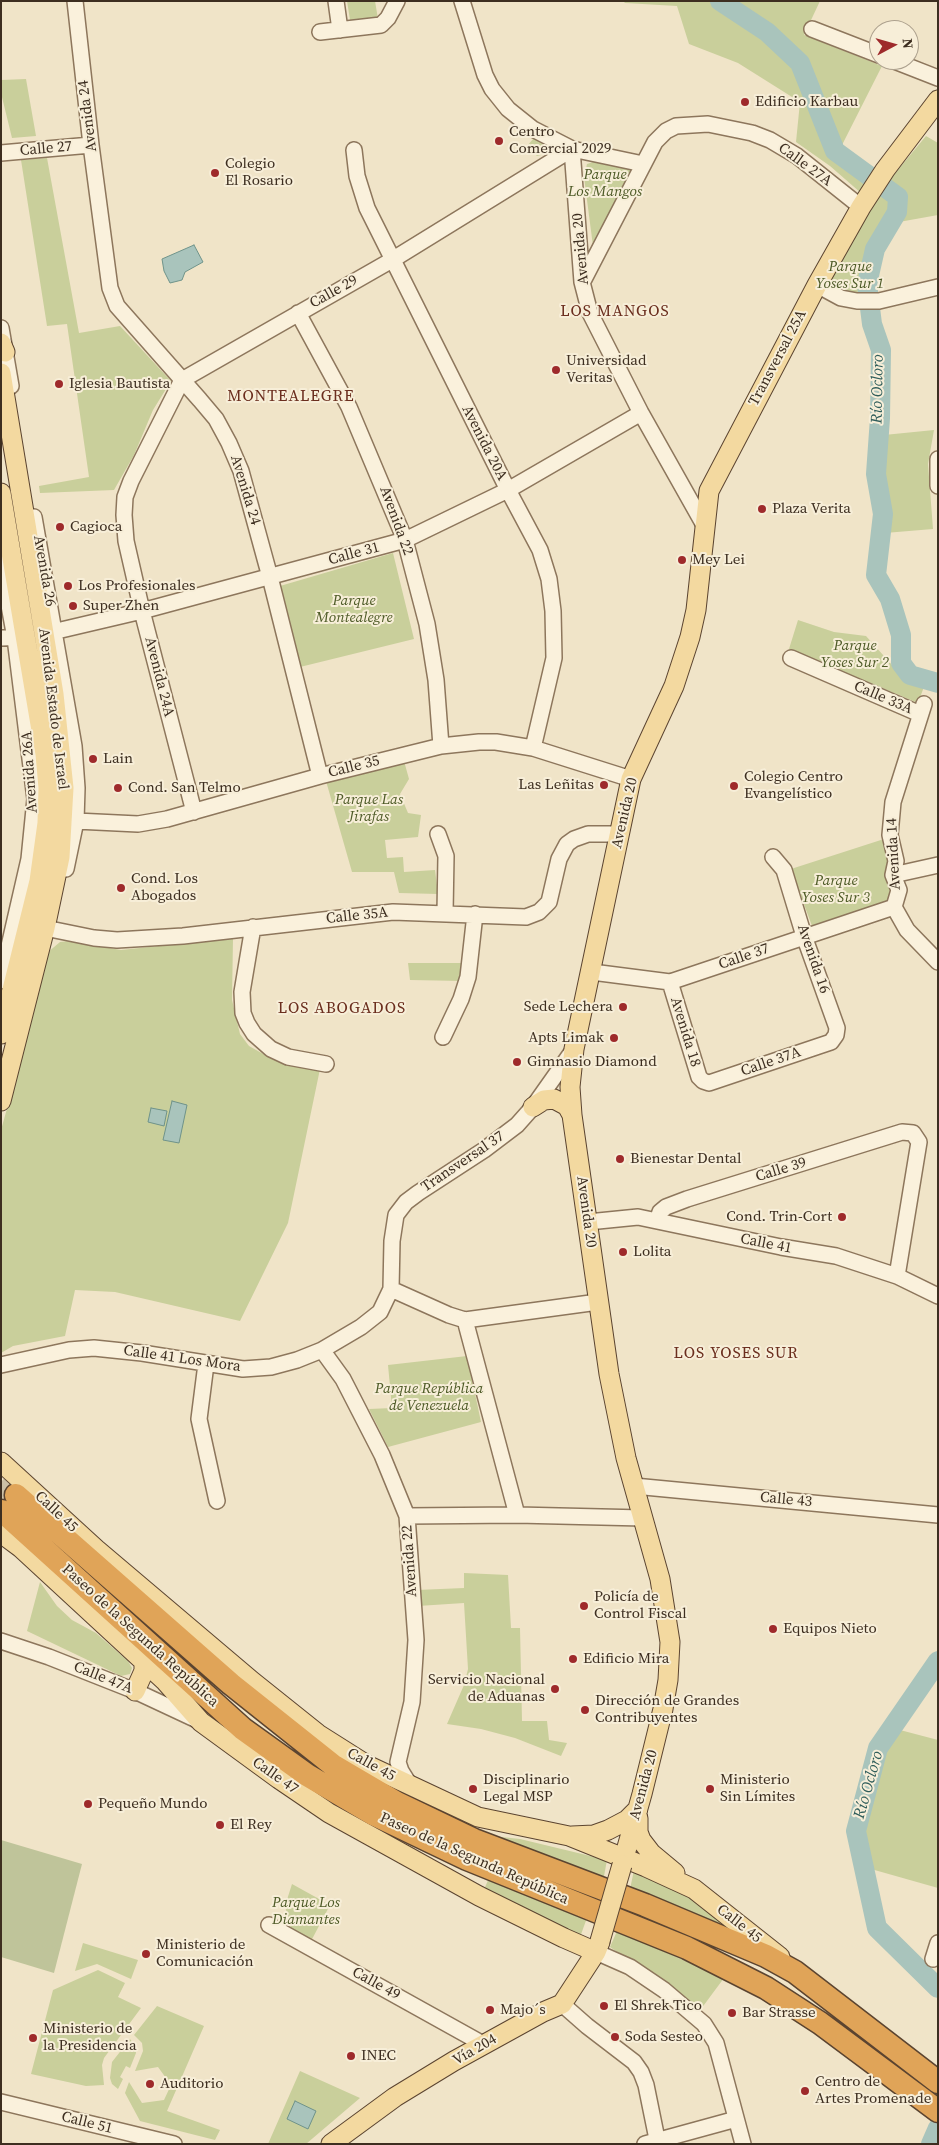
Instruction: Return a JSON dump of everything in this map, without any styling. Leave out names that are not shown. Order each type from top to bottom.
[{"type":"highway","name":"Paseo de la Segunda República","points":[[9,1503],[334,1766],[414,1811],[474,1840],[727,1938],[795,1972],[938,2082]]},
{"type":"highway","name":"Paseo de la Segunda República","points":[[9,1503],[243,1730],[307,1775],[373,1814],[467,1859],[687,1948],[766,1988],[820,2023],[938,2111]]},
{"type":"highway","points":[[240,1671],[279,1723]]},
{"type":"highway","points":[[165,1681],[243,1730]]},
{"type":"main road","name":"Transversal 25A","points":[[704,525],[709,492],[816,285],[862,205],[885,170],[938,100]]},
{"type":"main road","name":"Avenida Estado de Israel","points":[[1,373],[49,633],[64,788],[60,857],[45,928],[1,1101]]},
{"type":"main road","points":[[16,459],[19,432]]},
{"type":"main road","name":"Avenida Estado de Israel","points":[[1,493],[14,638],[45,754],[48,788],[47,824],[39,880],[1,1034]]},
{"type":"main road","name":"Avenida 20","points":[[598,1947],[638,1809],[663,1710],[668,1680],[670,1642],[660,1579],[617,1422],[598,1302],[572,1115],[570,1087],[574,1049],[592,972],[631,779],[674,686],[686,652],[696,610],[704,525]]},
{"type":"main road","points":[[533,1107],[544,1100],[554,1099],[567,1106],[572,1115]]},
{"type":"main road","name":"Calle 45","points":[[1,1462],[96,1549],[240,1671],[318,1734],[366,1765],[391,1767],[410,1787],[478,1817],[569,1836],[622,1862],[694,1890],[779,1955],[795,1972]]},
{"type":"main road","name":"Calle 47","points":[[1,1533],[20,1548],[165,1681],[201,1722],[329,1813],[479,1896],[564,1938],[598,1947]]},
{"type":"main road","points":[[1,1541],[20,1548]]},
{"type":"main road","points":[[135,1691],[144,1671],[144,1662]]},
{"type":"main road","points":[[569,1836],[594,1835],[608,1830],[626,1820],[638,1809]]},
{"type":"main road","points":[[638,1809],[638,1832],[641,1840],[651,1853],[694,1890]]},
{"type":"main road","name":"Vía 204","points":[[331,2144],[395,2097],[483,2044],[562,2004],[598,1947]]},
{"type":"street","name":"Avenida 24","points":[[75,1],[91,146],[110,288],[117,306],[216,420],[230,443],[241,470],[270,577],[320,776]]},
{"type":"street","points":[[336,1],[340,30]]},
{"type":"street","points":[[320,32],[381,25],[388,18],[397,1]]},
{"type":"street","points":[[462,1],[479,60],[492,89],[508,109],[533,129],[572,149],[643,164]]},
{"type":"street","points":[[812,29],[869,51]]},
{"type":"street","points":[[918,70],[938,78]]},
{"type":"street","name":"Calle 27A","points":[[582,282],[655,142],[666,131],[689,124],[708,124],[770,140],[797,156],[862,205]]},
{"type":"street","name":"Calle 27","points":[[1,153],[91,146]]},
{"type":"street","name":"Calle 29","points":[[182,380],[392,260],[572,149]]},
{"type":"street","name":"Avenida 20","points":[[572,149],[582,282],[588,307],[641,412],[704,525]]},
{"type":"street","name":"Avenida 20A","points":[[354,150],[357,176],[367,208],[540,550],[549,579],[553,611],[554,658],[533,748]]},
{"type":"street","points":[[816,285],[841,298],[879,301],[938,287]]},
{"type":"street","name":"Avenida 22","points":[[298,313],[349,406],[405,540],[427,624],[436,680],[440,746]]},
{"type":"street","name":"Avenida 26","points":[[1,328],[19,432],[49,633],[74,746],[77,788],[76,821],[60,902],[54,918],[45,928]]},
{"type":"street","name":"Avenida 24A","points":[[182,380],[131,481],[125,497],[124,516],[126,541],[142,611],[194,812]]},
{"type":"street","name":"Calle 31","points":[[49,633],[142,611],[405,540],[508,490],[641,412]]},
{"type":"street","points":[[938,459],[938,486]]},
{"type":"street","points":[[684,489],[696,493],[709,492]]},
{"type":"street","name":"Avenida 26A","points":[[1,562],[14,638],[35,799],[29,858],[1,981]]},
{"type":"street","name":"Calle 33A","points":[[791,658],[922,709]]},
{"type":"street","name":"Avenida 14","points":[[922,709],[893,802],[890,835],[896,861],[893,875],[899,890],[894,907],[907,930],[938,962]]},
{"type":"street","name":"Calle 35","points":[[76,821],[138,824],[194,812],[320,776],[440,746],[496,742],[533,748],[631,779]]},
{"type":"street","points":[[438,834],[446,856],[446,913]]},
{"type":"street","name":"Calle 35A","points":[[45,928],[94,938],[117,940],[183,936],[393,912],[526,917],[539,912],[549,902],[559,859],[567,844],[574,839],[588,834],[620,834]]},
{"type":"street","name":"Avenida 16","points":[[773,858],[784,870],[804,936],[837,1028],[836,1035]]},
{"type":"street","points":[[893,875],[938,864]]},
{"type":"street","name":"Calle 37","points":[[592,972],[670,982],[894,907]]},
{"type":"street","points":[[443,1037],[461,999],[468,977],[475,914]]},
{"type":"street","points":[[253,927],[242,992],[243,1013],[247,1023],[254,1034],[271,1049],[288,1057],[326,1064]]},
{"type":"street","name":"Avenida 18","points":[[670,982],[699,1076],[703,1081]]},
{"type":"street","name":"Calle 37A","points":[[703,1081],[709,1083],[831,1042],[836,1035]]},
{"type":"street","name":"Transversal 37","points":[[391,1290],[392,1241],[396,1215],[418,1193],[484,1150],[517,1125],[533,1107],[574,1049]]},
{"type":"street","name":"Calle 39","points":[[657,1221],[660,1212],[666,1207],[687,1199],[902,1132],[913,1133],[919,1142],[897,1276]]},
{"type":"street","name":"Calle 41","points":[[588,1222],[638,1218],[781,1247],[836,1256],[897,1276],[938,1296]]},
{"type":"street","points":[[391,1290],[449,1316],[465,1320],[598,1302]]},
{"type":"street","name":"Calle 41 Los Mora","points":[[1,1365],[69,1350],[94,1348],[142,1353],[243,1369],[271,1367],[297,1360],[322,1350],[361,1327],[380,1312],[391,1290]]},
{"type":"street","points":[[465,1320],[517,1515]]},
{"type":"street","name":"Avenida 22","points":[[322,1350],[343,1379],[382,1455],[407,1516],[416,1640],[412,1702],[391,1767]]},
{"type":"street","points":[[206,1364],[199,1419],[217,1501]]},
{"type":"street","name":"Calle 43","points":[[634,1486],[938,1514]]},
{"type":"street","points":[[407,1516],[517,1515],[643,1518]]},
{"type":"street","name":"Calle 47A","points":[[1,1641],[49,1657],[135,1691],[201,1722]]},
{"type":"street","name":"Calle 49","points":[[268,1925],[483,2044]]},
{"type":"street","points":[[933,1959],[938,1943]]},
{"type":"street","points":[[598,1947],[664,1990],[704,2024],[716,2043],[742,2144]]},
{"type":"street","points":[[562,2004],[634,2062],[641,2072],[646,2085],[654,2143],[729,2121]]},
{"type":"street","name":"Calle 51","points":[[1,2102],[174,2144]]},
{"type":"green space","points":[[347,1],[375,1],[379,25],[355,25],[350,20]]},
{"type":"green space","points":[[623,1],[820,1],[804,35],[869,61],[869,70],[880,70],[841,147],[874,171],[861,193],[830,166],[796,142],[800,102],[738,63],[689,44],[677,6],[625,3]]},
{"type":"green space","points":[[26,79],[36,136],[12,138],[1,93],[1,80]]},
{"type":"green space","points":[[926,136],[938,143],[938,215],[899,222],[903,194],[887,183]]},
{"type":"green space","points":[[533,139],[543,141],[546,144],[546,148],[541,155],[537,156],[527,146]]},
{"type":"green space","points":[[47,158],[79,333],[120,326],[171,381],[153,410],[134,455],[114,490],[40,493],[39,486],[89,477],[67,324],[47,326],[21,160]]},
{"type":"green space","name":"Parque Los Mangos","points":[[596,161],[635,169],[593,246],[584,177],[587,164]]},
{"type":"green space","name":"Parque Yoses Sur 1","points":[[881,191],[893,199],[893,209],[871,247],[864,294],[844,291],[830,282]]},
{"type":"green space","points":[[934,430],[928,464],[933,529],[885,533],[889,514],[881,474],[884,435]]},
{"type":"green space","name":"Parque Montealegre","points":[[393,553],[414,639],[300,667],[280,586]]},
{"type":"green space","name":"Parque Yoses Sur 2","points":[[798,620],[834,632],[866,636],[892,665],[910,680],[925,684],[918,703],[789,649]]},
{"type":"green space","name":"Parque Las Jirafas","points":[[404,761],[409,779],[400,794],[408,813],[421,815],[418,837],[385,840],[387,858],[403,857],[404,872],[435,870],[438,894],[399,893],[394,872],[352,872],[326,781]]},
{"type":"green space","name":"Parque Yoses Sur 3","points":[[884,839],[895,885],[883,909],[818,928],[812,926],[791,869]]},
{"type":"green space","points":[[233,938],[232,1000],[240,1034],[249,1046],[274,1060],[320,1069],[288,1223],[240,1321],[115,1292],[75,1290],[65,1336],[13,1346],[1,1353],[1,1130],[33,1016],[47,953],[60,942],[69,941],[121,950]]},
{"type":"green space","points":[[408,963],[464,963],[463,981],[410,980]]},
{"type":"green space","name":"Parque República de Venezuela","points":[[467,1356],[481,1422],[388,1447],[369,1409],[392,1408],[388,1365]]},
{"type":"green space","points":[[464,1573],[508,1575],[511,1628],[520,1628],[522,1721],[547,1721],[549,1740],[567,1743],[561,1756],[515,1738],[481,1729],[447,1724],[464,1685],[468,1669],[464,1603],[418,1606],[417,1590],[464,1588]]},
{"type":"green space","points":[[40,1582],[57,1606],[72,1620],[96,1633],[128,1661],[132,1668],[130,1674],[121,1676],[27,1631]]},
{"type":"green space","points":[[900,1730],[938,1740],[938,1888],[871,1869],[863,1832],[883,1751]]},
{"type":"green space","points":[[484,1835],[520,1839],[607,1860],[602,1887]]},
{"type":"green space","points":[[1,1840],[82,1864],[54,1973],[1,1957]]},
{"type":"green space","points":[[634,1870],[694,1897],[745,1939],[629,1894]]},
{"type":"green space","points":[[489,1878],[588,1915],[579,1940],[483,1892]]},
{"type":"green space","name":"Parque Los Diamantes","points":[[292,1884],[330,1905],[310,1943],[292,1932],[285,1906]]},
{"type":"green space","points":[[617,1931],[724,1978],[701,2009],[610,1947]]},
{"type":"green space","points":[[83,1943],[138,1960],[131,1979],[97,1964],[75,1971]]},
{"type":"green space","points":[[98,1970],[125,1983],[118,1997],[141,2008],[104,2058],[102,2065],[104,2085],[86,2086],[31,2074],[53,1990]]},
{"type":"green space","points":[[157,2006],[204,2026],[167,2111],[220,2130],[215,2140],[140,2121],[125,2093],[129,2082],[142,2103],[164,2100],[171,2085],[158,2067],[135,2071],[143,2051],[142,2043],[134,2035]]},
{"type":"green space","points":[[130,2039],[135,2046],[136,2053],[130,2068],[126,2066],[120,2077],[123,2079],[118,2089],[112,2084],[110,2078],[112,2062]]},
{"type":"green space","points":[[300,2071],[360,2098],[306,2144],[268,2144]]},
{"type":"water","points":[[194,245],[203,262],[185,272],[182,280],[170,283],[164,271],[162,259]]},
{"type":"water","points":[[172,1101],[187,1105],[179,1143],[163,1140]]},
{"type":"water","points":[[151,1108],[167,1111],[164,1126],[148,1122]]},
{"type":"water","points":[[295,2101],[316,2111],[308,2129],[287,2119]]},
{"type":"waterway","name":"Río Ocloro","points":[[720,1],[767,32],[800,63],[835,151],[898,197],[897,212],[875,249],[867,284],[872,324],[881,350],[880,418],[876,474],[883,514],[876,575],[890,599],[901,635],[901,663],[910,675],[938,683]]},
{"type":"waterway","name":"Río Ocloro","points":[[938,1661],[878,1748],[856,1831],[877,1928],[938,1988]]},
{"type":"waterway","name":"Río Ocloro","points":[[931,2144],[938,2128]]},
{"type":"tunnel","points":[[1,1482],[16,1495]]},
{"type":"place","name":"Edificio Karbau","points":[[745,102]]},
{"type":"place","name":"Centro Comercial 2029","points":[[499,141]]},
{"type":"place","name":"Colegio El Rosario","points":[[215,173]]},
{"type":"place","name":"Universidad Veritas","points":[[556,370]]},
{"type":"place","name":"Iglesia Bautista","points":[[59,384]]},
{"type":"place","name":"Plaza Verita","points":[[762,509]]},
{"type":"place","name":"Cagioca","points":[[60,527]]},
{"type":"place","name":"Mey Lei","points":[[682,560]]},
{"type":"place","name":"Los Profesionales","points":[[68,586]]},
{"type":"place","name":"Super Zhen","points":[[73,606]]},
{"type":"place","name":"Lain","points":[[93,759]]},
{"type":"place","name":"Las Leñitas","points":[[604,785]]},
{"type":"place","name":"Colegio Centro Evangelístico","points":[[734,786]]},
{"type":"place","name":"Cond. San Telmo","points":[[118,788]]},
{"type":"place","name":"Cond. Los Abogados","points":[[121,888]]},
{"type":"place","name":"Sede Lechera","points":[[623,1007]]},
{"type":"place","name":"Apts Limak","points":[[614,1038]]},
{"type":"place","name":"Gimnasio Diamond","points":[[517,1062]]},
{"type":"place","name":"Bienestar Dental","points":[[620,1159]]},
{"type":"place","name":"Cond. Trin-Cort","points":[[842,1217]]},
{"type":"place","name":"Lolita","points":[[623,1252]]},
{"type":"place","name":"Policía de Control Fiscal","points":[[584,1606]]},
{"type":"place","name":"Equipos Nieto","points":[[773,1629]]},
{"type":"place","name":"Edificio Mira","points":[[573,1659]]},
{"type":"place","name":"Servicio Nacional de Aduanas","points":[[555,1689]]},
{"type":"place","name":"Dirección de Grandes Contribuyentes","points":[[585,1710]]},
{"type":"place","name":"Disciplinario Legal MSP","points":[[473,1789]]},
{"type":"place","name":"Ministerio Sin Límites","points":[[710,1789]]},
{"type":"place","name":"Pequeño Mundo","points":[[88,1804]]},
{"type":"place","name":"El Rey","points":[[220,1825]]},
{"type":"place","name":"Ministerio de Comunicación","points":[[146,1954]]},
{"type":"place","name":"El Shrek Tico","points":[[604,2006]]},
{"type":"place","name":"Majo´s","points":[[490,2010]]},
{"type":"place","name":"Bar Strasse","points":[[732,2013]]},
{"type":"place","name":"Soda Sesteo","points":[[615,2037]]},
{"type":"place","name":"Ministerio de la Presidencia","points":[[33,2038]]},
{"type":"place","name":"INEC","points":[[351,2056]]},
{"type":"place","name":"Auditorio","points":[[150,2084]]},
{"type":"place","name":"Centro de Artes Promenade","points":[[805,2091]]},
{"type":"district","name":"LOS MANGOS","points":[[615,312]]},
{"type":"district","name":"MONTEALEGRE","points":[[291,397]]},
{"type":"district","name":"LOS ABOGADOS","points":[[342,1009]]},
{"type":"district","name":"LOS YOSES SUR","points":[[736,1354]]}]
